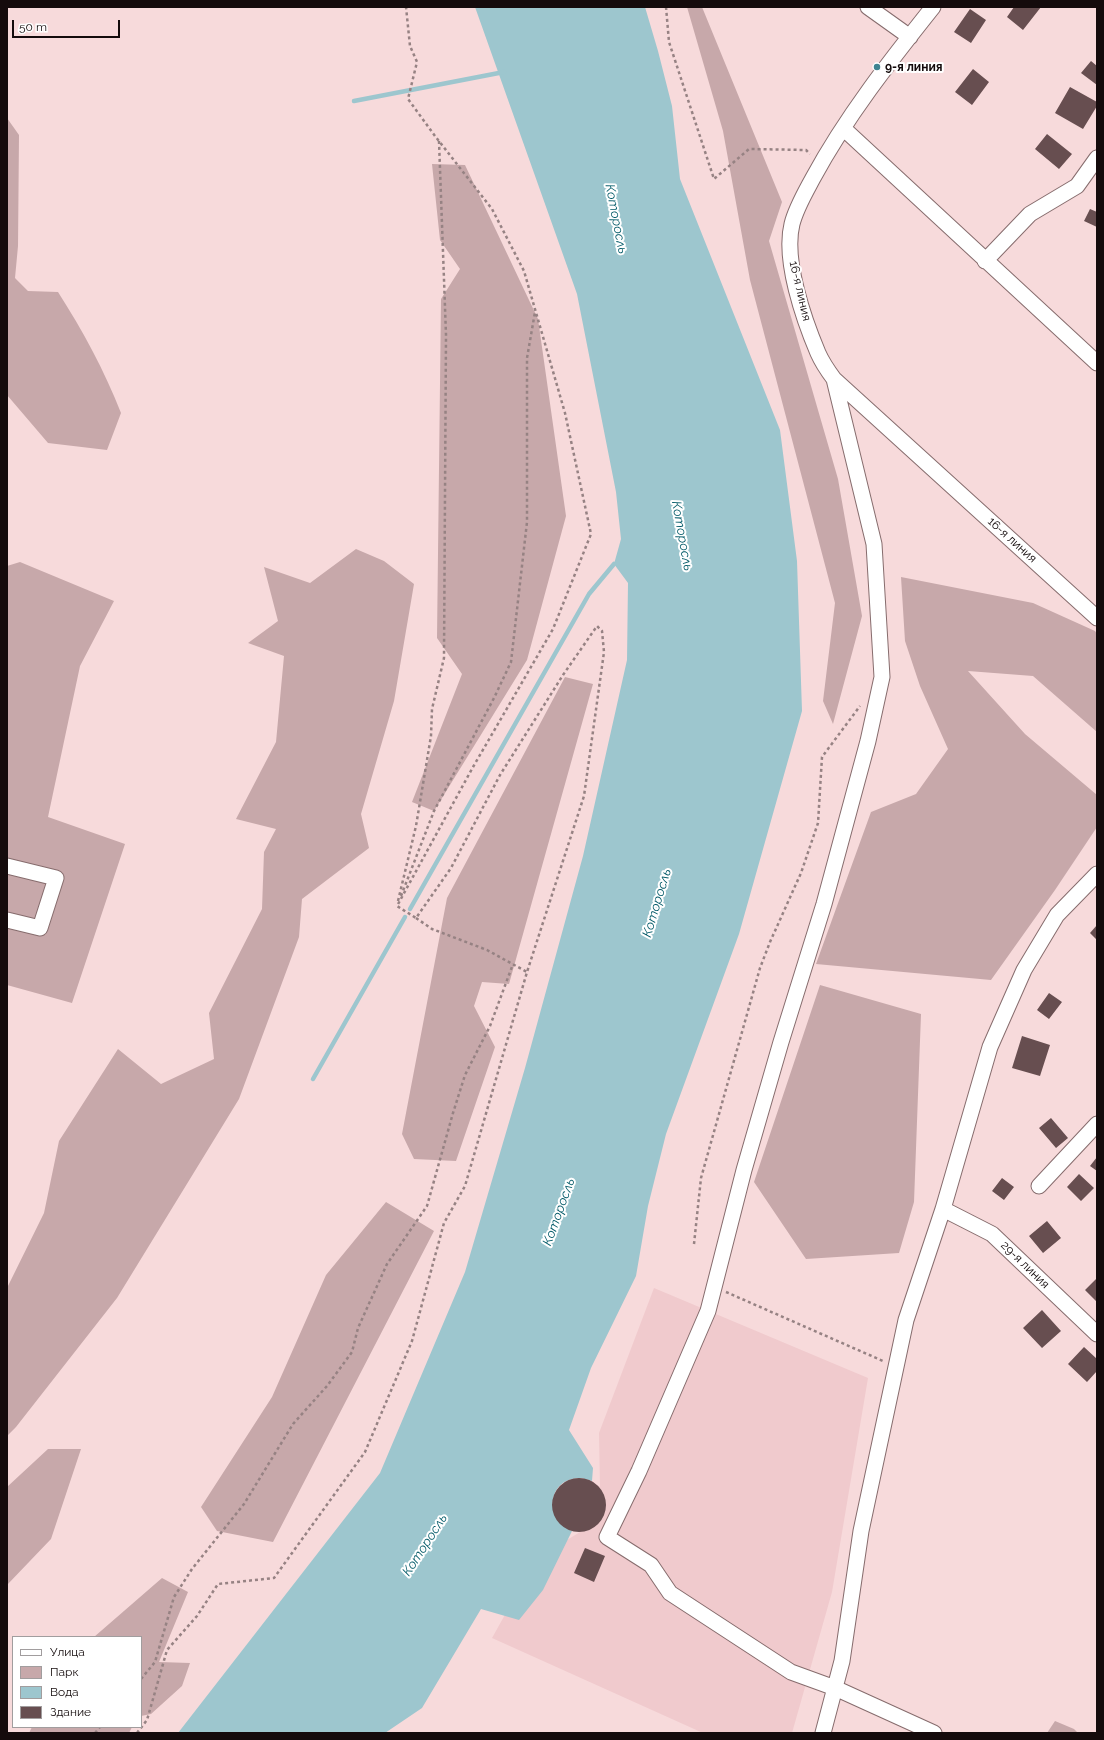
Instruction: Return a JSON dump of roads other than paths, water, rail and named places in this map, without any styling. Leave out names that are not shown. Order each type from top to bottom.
[{"type":"street","points":[[868,7],[910,37]]},
{"type":"street","name":"16-я линия","points":[[933,7],[843,128],[800,203],[792,225],[790,250],[794,279],[802,310],[818,355],[834,379],[1097,618]]},
{"type":"street","points":[[843,128],[1097,363]]},
{"type":"street","points":[[986,260],[1030,214],[1078,186],[1097,158]]},
{"type":"street","points":[[834,379],[874,544],[882,677],[868,741],[824,904],[781,1042],[744,1170],[708,1311],[639,1472],[607,1537],[651,1565],[670,1593],[791,1672],[835,1688],[934,1733]]},
{"type":"street","points":[[7,866],[56,878],[40,928],[7,920]]},
{"type":"street","points":[[823,1733],[842,1661],[861,1531],[906,1320],[943,1209],[990,1047],[1024,970],[1057,915],[1097,874]]},
{"type":"street","points":[[1039,1186],[1097,1124]]},
{"type":"street","name":"29-я линия","points":[[943,1209],[992,1234],[1097,1334]]},
{"type":"water","name":"Которосль","points":[[475,7],[645,7],[672,106],[680,179],[780,430],[797,561],[802,711],[739,934],[666,1134],[648,1206],[636,1276],[591,1368],[569,1430],[593,1468],[592,1481],[580,1478],[569,1480],[561,1484],[556,1491],[553,1500],[553,1509],[563,1525],[572,1531],[543,1590],[519,1620],[481,1609],[422,1708],[385,1733],[178,1733],[380,1473],[465,1272],[525,1068],[583,856],[627,660],[628,583],[614,564],[621,539],[616,492],[577,294]]},
{"type":"waterway","points":[[354,101],[504,72]]},
{"type":"waterway","points":[[410,909],[589,594],[614,564]]},
{"type":"waterway","points":[[313,1079],[405,917]]},
{"type":"place","name":"9-я линия","points":[[877,67]]}]
